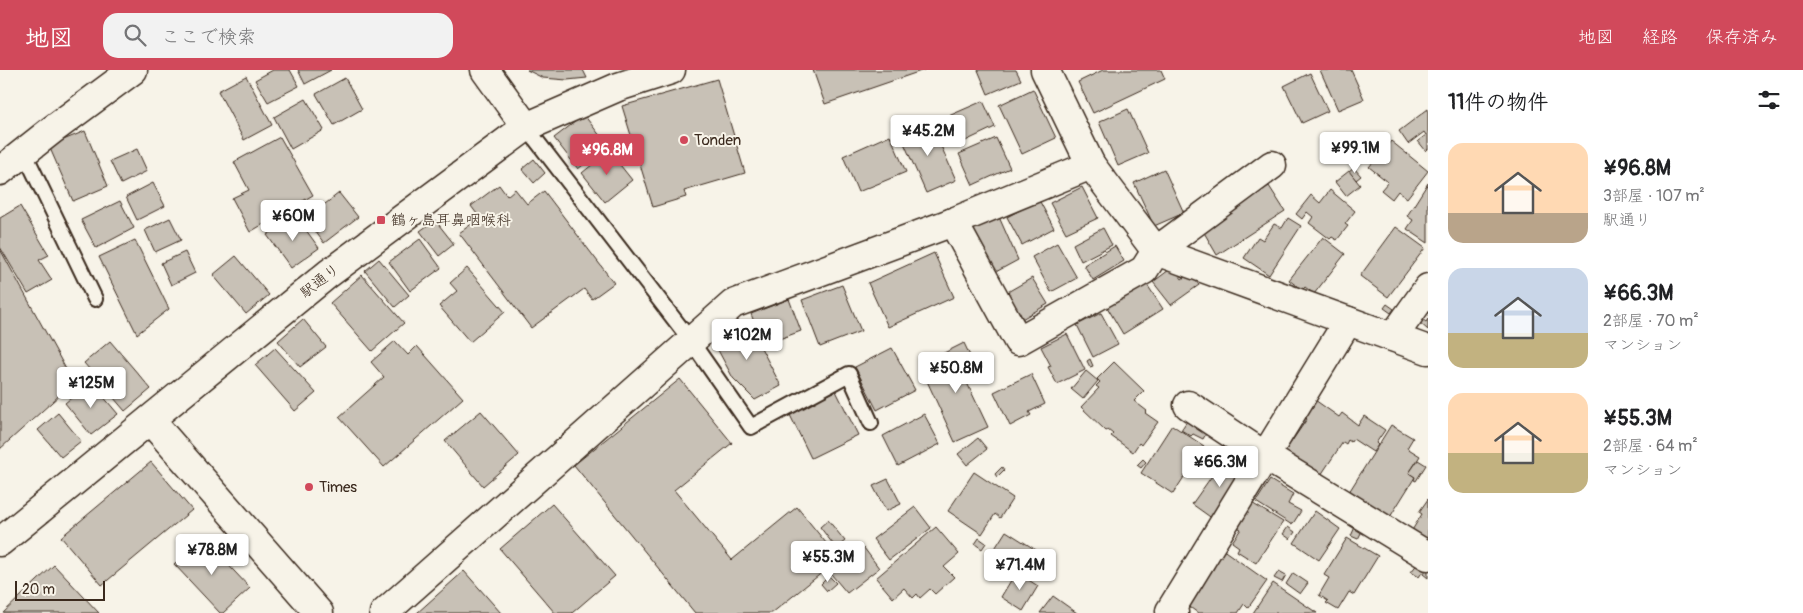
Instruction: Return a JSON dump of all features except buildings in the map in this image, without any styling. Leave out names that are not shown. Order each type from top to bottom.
[{"type":"street","points":[[0,171],[133,70]]},
{"type":"street","points":[[485,70],[526,127]]},
{"type":"street","name":"駅通り","points":[[0,542],[328,274],[526,127],[618,86],[671,70]]},
{"type":"street","points":[[1045,70],[1091,165],[1156,251],[1428,350]]},
{"type":"street","points":[[384,613],[733,304],[952,222],[1091,165]]},
{"type":"street","points":[[952,222],[1018,341],[1144,270],[1156,251],[1272,166]]},
{"type":"street","points":[[1393,337],[1428,288]]},
{"type":"street","points":[[1174,613],[1170,611],[1348,321]]},
{"type":"street","points":[[1188,405],[1265,456],[1428,556]]},
{"type":"street","points":[[150,420],[319,613]]},
{"type":"lane","points":[[526,127],[691,341],[752,427],[849,374],[871,423]]},
{"type":"lane","points":[[24,152],[95,300]]},
{"type":"place","name":"Tonden","points":[[684,140]]},
{"type":"place","name":"鶴ヶ島耳鼻咽喉科","points":[[381,220]]},
{"type":"place","name":"Times","points":[[309,487]]}]
